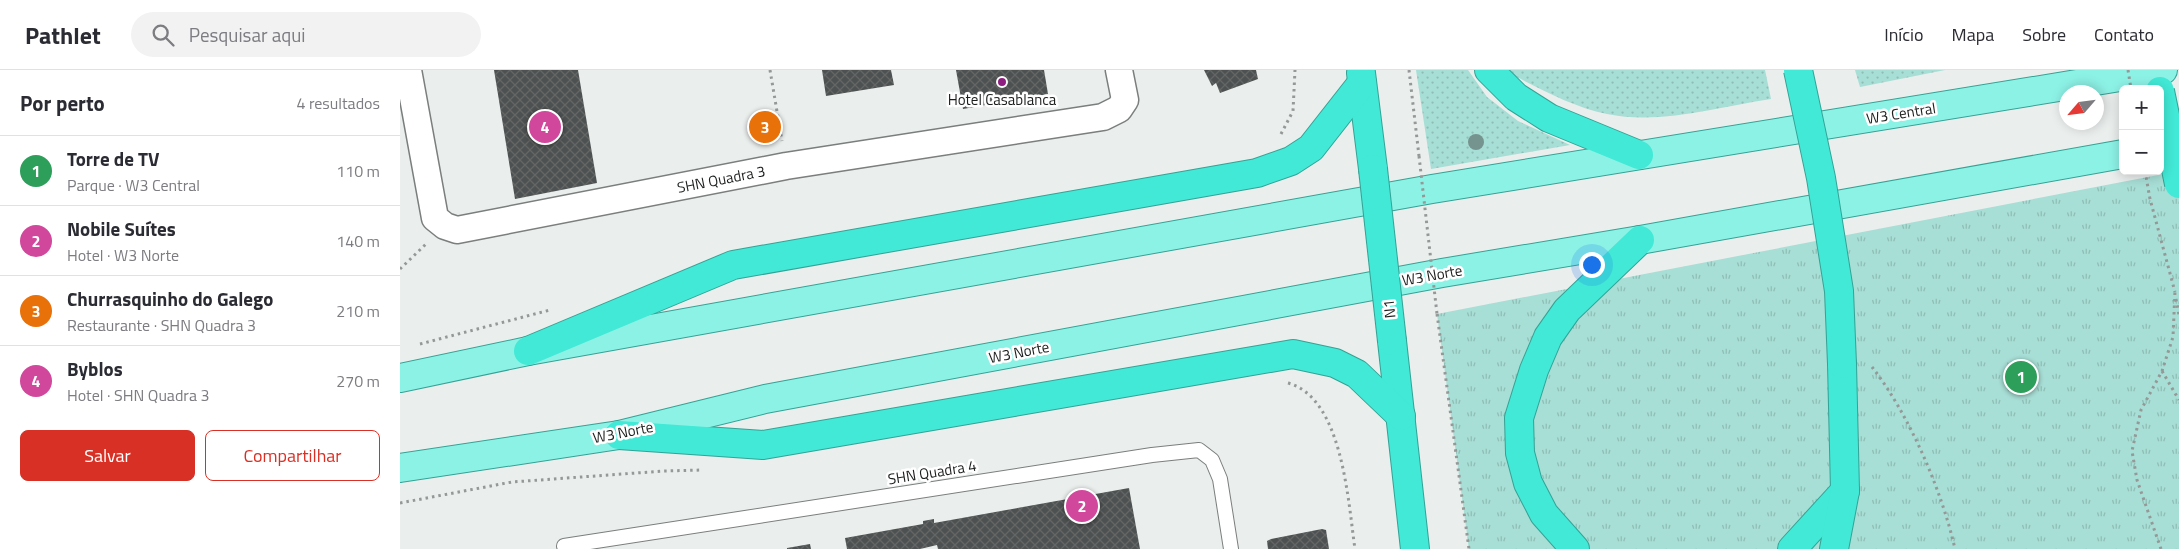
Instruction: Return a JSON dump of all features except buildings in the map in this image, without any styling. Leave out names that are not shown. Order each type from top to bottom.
[{"type":"highway","points":[[1488,70],[1516,97],[1549,118],[1639,155]]},
{"type":"highway","points":[[1798,70],[1821,178],[1839,291],[1845,490],[1834,549]]},
{"type":"highway","points":[[2156,70],[2159,85]]},
{"type":"highway","points":[[528,351],[733,265],[1257,173],[1291,161],[1311,148],[1361,77]]},
{"type":"highway","name":"N1","points":[[1361,77],[1415,549]]},
{"type":"highway","points":[[2164,110],[2179,184]]},
{"type":"highway","points":[[1575,549],[1544,514],[1528,483],[1520,453],[1519,418],[1534,370],[1548,337],[1567,310],[1640,240]]},
{"type":"highway","points":[[619,435],[763,445],[1293,354],[1335,363],[1356,374],[1401,416]]},
{"type":"highway","points":[[1792,549],[1845,490]]},
{"type":"main road","name":"W3 Central","points":[[1639,155],[2163,70]]},
{"type":"main road","points":[[2164,147],[2179,144]]},
{"type":"main road","points":[[400,378],[528,351],[1432,189],[1639,155]]},
{"type":"main road","points":[[1640,240],[2119,155]]},
{"type":"main road","name":"W3 Norte","points":[[400,468],[619,435],[775,397],[1432,274],[1640,240]]},
{"type":"street","points":[[408,70],[435,218],[445,226]]},
{"type":"street","name":"SHN Quadra 3","points":[[445,226],[457,230],[786,166],[1104,117],[1119,109],[1125,100],[1119,70]]},
{"type":"lane","name":"SHN Quadra 4","points":[[564,546],[1152,455],[1199,450],[1212,460],[1220,479],[1231,549]]},
{"type":"path","points":[[770,70],[786,166]]},
{"type":"path","points":[[1409,70],[1437,314],[1470,549]]},
{"type":"path","points":[[2128,70],[2130,85]]},
{"type":"path","points":[[2145,175],[2175,291],[2179,315]]},
{"type":"path","points":[[400,269],[445,226]]},
{"type":"path","points":[[2161,549],[2137,480],[2132,452],[2141,410],[2162,371],[2172,336],[2175,291]]},
{"type":"path","points":[[1872,368],[1889,390],[1916,441],[1935,488],[1955,549]]},
{"type":"path","points":[[2162,371],[2179,400]]},
{"type":"path","points":[[1322,408],[1338,446],[1355,549]]},
{"type":"green space","points":[[1416,70],[1468,70],[1487,97],[1518,121],[1570,145],[1431,169]]},
{"type":"green space","points":[[1510,70],[1765,70],[1771,99],[1689,114],[1627,117],[1595,111],[1571,103],[1515,76]]},
{"type":"green space","points":[[1855,70],[1945,70],[1860,87]]},
{"type":"green space","points":[[2179,171],[2179,549],[1469,549],[1437,314]]},
{"type":"place","name":"Hotel Casablanca","points":[[1002,82]]},
{"type":"place","name":"Byblos","points":[[545,127]]},
{"type":"place","name":"Churrasquinho do Galego","points":[[765,127]]},
{"type":"place","name":"Torre de TV","points":[[2021,377]]},
{"type":"place","name":"Nobile Suítes","points":[[1082,506]]}]
